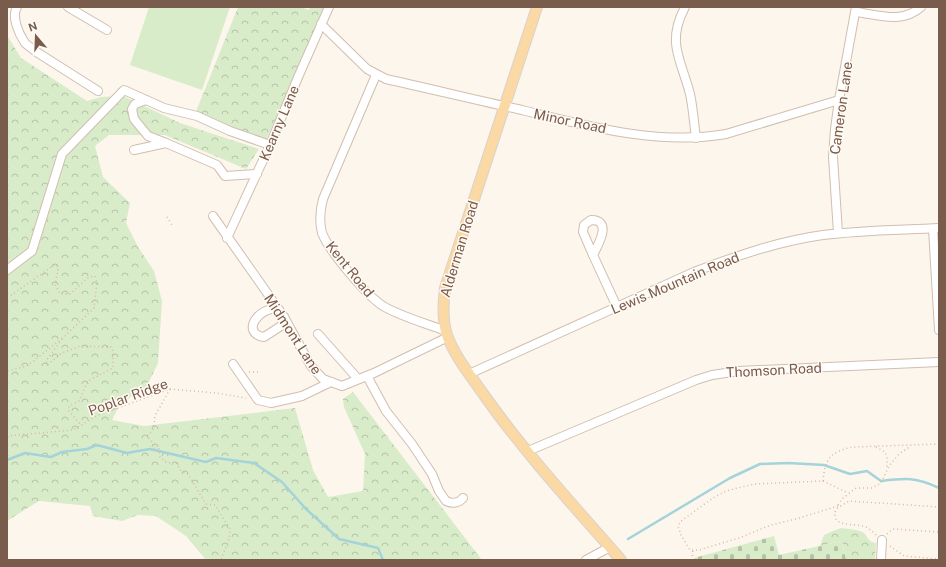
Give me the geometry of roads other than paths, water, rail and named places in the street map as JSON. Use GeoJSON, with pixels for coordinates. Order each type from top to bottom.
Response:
{"type":"FeatureCollection","features":[{"type":"Feature","properties":{"kind":"main road","name":"Alderman Road"},"geometry":{"type":"LineString","coordinates":[[537,7],[445,288],[443,313],[447,334],[452,348],[500,418],[621,560]]}},
{"type":"Feature","properties":{"kind":"street"},"geometry":{"type":"LineString","coordinates":[[17,7],[14,15],[26,44],[98,91]]}},
{"type":"Feature","properties":{"kind":"street"},"geometry":{"type":"LineString","coordinates":[[68,7],[107,30]]}},
{"type":"Feature","properties":{"kind":"street","name":"Kearny Lane"},"geometry":{"type":"LineString","coordinates":[[227,238],[270,145],[329,7]]}},
{"type":"Feature","properties":{"kind":"street"},"geometry":{"type":"LineString","coordinates":[[685,7],[677,24],[676,46],[677,57],[690,94],[696,138]]}},
{"type":"Feature","properties":{"kind":"street"},"geometry":{"type":"LineString","coordinates":[[856,9],[898,18],[910,15],[921,7]]}},
{"type":"Feature","properties":{"kind":"street","name":"Cameron Lane"},"geometry":{"type":"LineString","coordinates":[[838,233],[834,157],[835,128],[856,9]]}},
{"type":"Feature","properties":{"kind":"street","name":"Minor Road"},"geometry":{"type":"LineString","coordinates":[[321,24],[367,69],[386,79],[615,131],[696,138],[726,134],[839,100]]}},
{"type":"Feature","properties":{"kind":"street","name":"Kent Road"},"geometry":{"type":"LineString","coordinates":[[376,75],[323,199],[320,219],[322,231],[331,249],[374,300],[395,312],[447,334]]}},
{"type":"Feature","properties":{"kind":"street"},"geometry":{"type":"LineString","coordinates":[[7,270],[32,251],[62,154],[124,90],[164,108],[197,116],[230,131],[270,145]]}},
{"type":"Feature","properties":{"kind":"street"},"geometry":{"type":"LineString","coordinates":[[146,100],[135,104],[132,109],[134,119],[148,136],[217,165],[226,176],[257,174]]}},
{"type":"Feature","properties":{"kind":"street"},"geometry":{"type":"LineString","coordinates":[[134,150],[166,143]]}},
{"type":"Feature","properties":{"kind":"street","name":"Midmont Lane"},"geometry":{"type":"LineString","coordinates":[[213,216],[278,309],[282,324],[311,366],[323,379],[342,386],[367,376],[447,334]]}},
{"type":"Feature","properties":{"kind":"street"},"geometry":{"type":"LineString","coordinates":[[936,228],[939,330]]}},
{"type":"Feature","properties":{"kind":"street","name":"Lewis Mountain Road"},"geometry":{"type":"LineString","coordinates":[[469,374],[694,272],[728,259],[795,240],[838,233],[936,228]]}},
{"type":"Feature","properties":{"kind":"street"},"geometry":{"type":"LineString","coordinates":[[593,255],[617,307]]}},
{"type":"Feature","properties":{"kind":"street"},"geometry":{"type":"LineString","coordinates":[[272,300],[253,323],[253,328],[260,336],[264,337],[282,324]]}},
{"type":"Feature","properties":{"kind":"street"},"geometry":{"type":"LineString","coordinates":[[261,313],[278,309]]}},
{"type":"Feature","properties":{"kind":"street"},"geometry":{"type":"LineString","coordinates":[[318,334],[358,379]]}},
{"type":"Feature","properties":{"kind":"street","name":"Thomson Road"},"geometry":{"type":"LineString","coordinates":[[528,451],[696,380],[712,375],[739,371],[939,362]]}},
{"type":"Feature","properties":{"kind":"street"},"geometry":{"type":"LineString","coordinates":[[233,364],[258,400],[271,403],[302,396],[331,382]]}},
{"type":"Feature","properties":{"kind":"street"},"geometry":{"type":"LineString","coordinates":[[367,376],[386,411],[416,450],[432,474],[439,491],[446,501],[454,503],[463,498]]}},
{"type":"Feature","properties":{"kind":"street"},"geometry":{"type":"LineString","coordinates":[[881,560],[882,540]]}},
{"type":"Feature","properties":{"kind":"street"},"geometry":{"type":"LineString","coordinates":[[586,560],[610,547]]}},
{"type":"Feature","properties":{"kind":"waterway"},"geometry":{"type":"LineString","coordinates":[[7,460],[25,453],[51,457],[62,452],[87,449],[97,445],[127,453],[150,449],[206,462],[216,458],[254,463],[282,482],[305,508],[339,539],[378,548],[383,560]]}},
{"type":"Feature","properties":{"kind":"waterway"},"geometry":{"type":"LineString","coordinates":[[628,539],[730,478],[760,464],[788,463],[824,465],[850,474],[867,471],[881,481],[911,479],[931,484],[939,488]]}}]}
